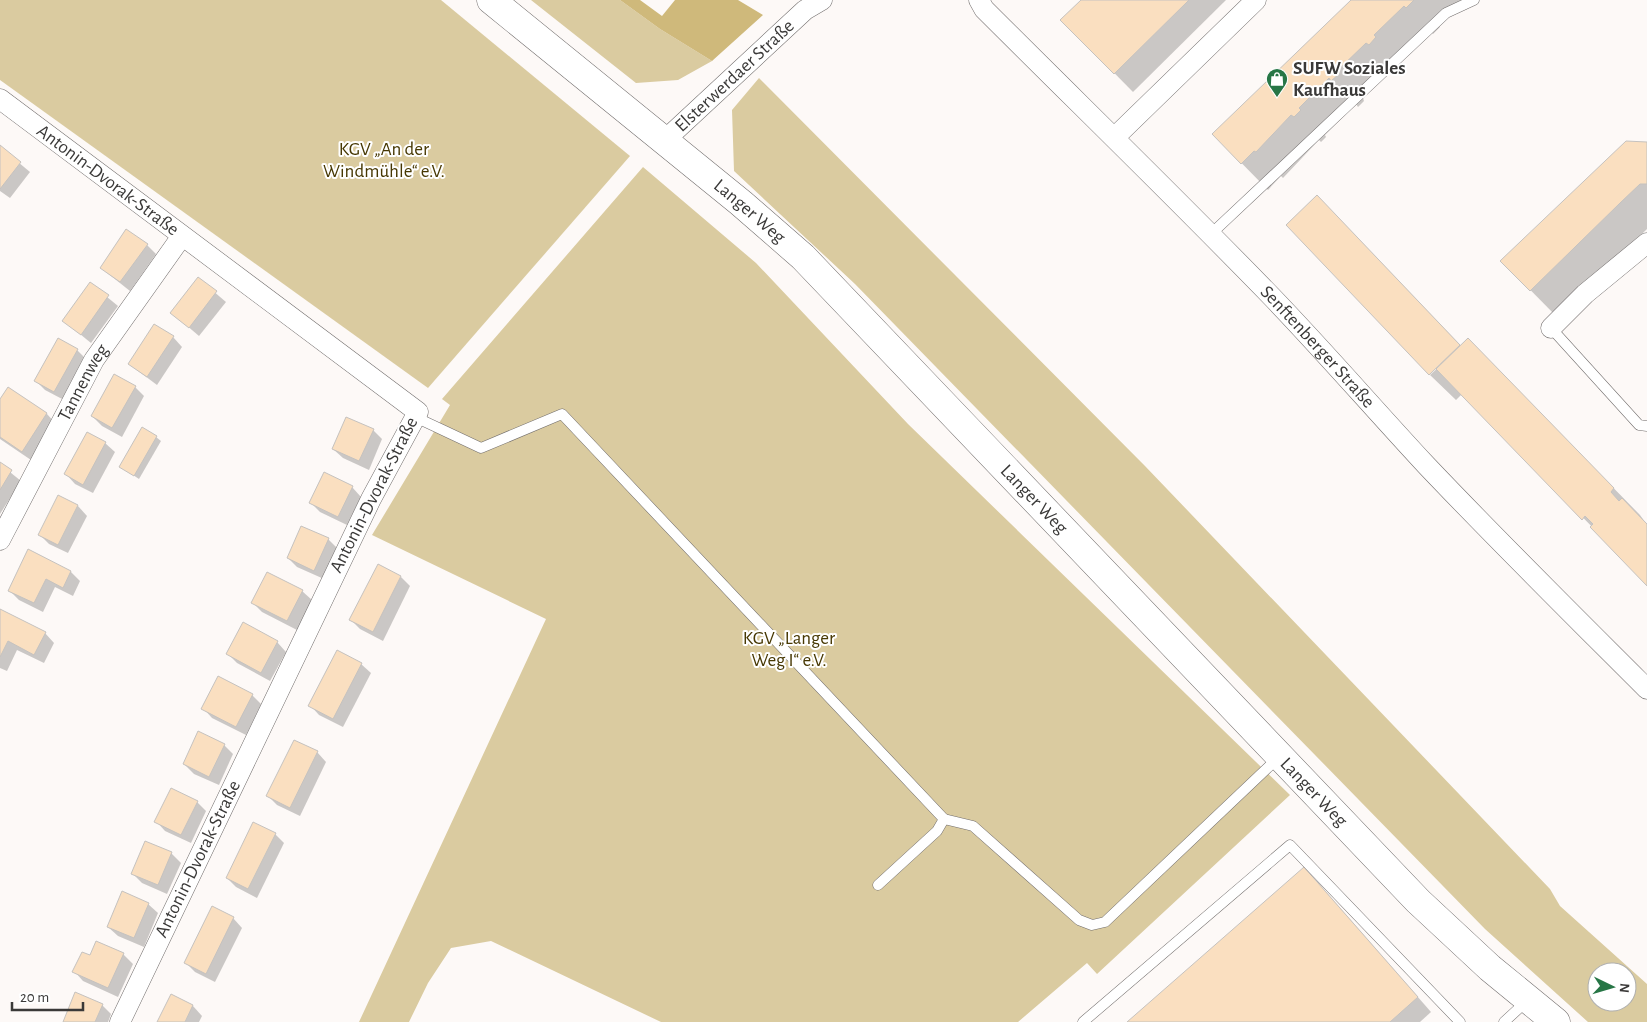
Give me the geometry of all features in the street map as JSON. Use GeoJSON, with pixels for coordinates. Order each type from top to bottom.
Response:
{"type":"FeatureCollection","features":[{"type":"Feature","properties":{"kind":"main road","name":"Langer Weg"},"geometry":{"type":"LineString","coordinates":[[491,0],[664,142],[742,203],[803,257],[1418,901],[1490,968],[1553,1021]]}},
{"type":"Feature","properties":{"kind":"street","name":"Senftenberger Straße"},"geometry":{"type":"LineString","coordinates":[[966,0],[981,5],[1211,234],[1334,363],[1426,464],[1647,689]]}},
{"type":"Feature","properties":{"kind":"street"},"geometry":{"type":"LineString","coordinates":[[1115,137],[1256,0]]}},
{"type":"Feature","properties":{"kind":"street","name":"Elsterwerdaer Straße"},"geometry":{"type":"LineString","coordinates":[[664,142],[811,3]]}},
{"type":"Feature","properties":{"kind":"street","name":"Antonin-Dvorak-Straße"},"geometry":{"type":"LineString","coordinates":[[0,99],[418,412],[371,499],[120,1022]]}},
{"type":"Feature","properties":{"kind":"street","name":"Tannenweg"},"geometry":{"type":"LineString","coordinates":[[0,540],[94,360],[182,236]]}},
{"type":"Feature","properties":{"kind":"street"},"geometry":{"type":"LineString","coordinates":[[1551,328],[1585,294],[1647,243]]}},
{"type":"Feature","properties":{"kind":"lane"},"geometry":{"type":"LineString","coordinates":[[1211,234],[1446,13],[1474,0]]}},
{"type":"Feature","properties":{"kind":"lane"},"geometry":{"type":"LineString","coordinates":[[1551,328],[1639,425],[1647,426]]}},
{"type":"Feature","properties":{"kind":"lane"},"geometry":{"type":"LineString","coordinates":[[415,417],[481,448],[562,414],[944,819],[973,826],[1079,920],[1092,925],[1105,922],[1280,756]]}},
{"type":"Feature","properties":{"kind":"lane"},"geometry":{"type":"LineString","coordinates":[[878,885],[937,831],[944,819]]}},
{"type":"Feature","properties":{"kind":"lane"},"geometry":{"type":"LineString","coordinates":[[1083,1022],[1290,846],[1460,1022]]}},
{"type":"Feature","properties":{"kind":"lane"},"geometry":{"type":"LineString","coordinates":[[1504,1022],[1528,1000]]}},
{"type":"Feature","properties":{"kind":"green space","name":"KGV „An der Windmühle“ e.V."},"geometry":{"type":"Polygon","coordinates":[[[0,0],[441,0],[630,156],[428,388],[0,80],[0,0]]]}},
{"type":"Feature","properties":{"kind":"green space"},"geometry":{"type":"Polygon","coordinates":[[[531,0],[620,0],[660,29],[712,61],[678,80],[636,83],[531,0]]]}},
{"type":"Feature","properties":{"kind":"green space"},"geometry":{"type":"Polygon","coordinates":[[[759,78],[1145,466],[1550,889],[1560,906],[1622,962],[1587,962],[1587,1012],[1637,1012],[1637,975],[1647,984],[1647,1022],[1588,1022],[1485,929],[855,284],[734,171],[732,110],[759,78]]]}},
{"type":"Feature","properties":{"kind":"green space","name":"KGV „Langer Weg I“ e.V."},"geometry":{"type":"Polygon","coordinates":[[[643,167],[756,263],[908,424],[1290,795],[1097,974],[1087,963],[1018,1022],[661,1022],[491,941],[451,948],[428,983],[409,1022],[359,1022],[546,619],[372,535],[450,405],[442,399],[643,167]]]}},
{"type":"Feature","properties":{"kind":"shaded area"},"geometry":{"type":"Polygon","coordinates":[[[620,0],[640,0],[662,16],[675,0],[738,0],[763,15],[712,61],[660,29],[620,0]]]}},
{"type":"Feature","properties":{"kind":"building"},"geometry":{"type":"Polygon","coordinates":[[[1081,0],[1189,0],[1114,74],[1060,20],[1081,0]]]}},
{"type":"Feature","properties":{"kind":"building"},"geometry":{"type":"Polygon","coordinates":[[[1351,0],[1414,0],[1406,8],[1404,6],[1374,35],[1376,37],[1369,45],[1366,43],[1337,71],[1339,74],[1331,81],[1329,78],[1299,108],[1301,110],[1294,117],[1291,115],[1256,152],[1254,151],[1241,164],[1212,134],[1351,0]]]}},
{"type":"Feature","properties":{"kind":"building"},"geometry":{"type":"Polygon","coordinates":[[[1626,141],[1647,142],[1647,184],[1640,184],[1530,291],[1500,261],[1626,141]]]}},
{"type":"Feature","properties":{"kind":"building"},"geometry":{"type":"Polygon","coordinates":[[[0,145],[21,162],[0,189],[0,145]]]}},
{"type":"Feature","properties":{"kind":"building"},"geometry":{"type":"Polygon","coordinates":[[[1317,195],[1460,345],[1429,375],[1286,225],[1317,195]]]}},
{"type":"Feature","properties":{"kind":"building"},"geometry":{"type":"Polygon","coordinates":[[[126,229],[148,244],[120,282],[100,268],[126,229]]]}},
{"type":"Feature","properties":{"kind":"building"},"geometry":{"type":"Polygon","coordinates":[[[198,277],[217,291],[189,328],[170,313],[198,277]]]}},
{"type":"Feature","properties":{"kind":"building"},"geometry":{"type":"Polygon","coordinates":[[[90,282],[109,295],[81,335],[62,321],[90,282]]]}},
{"type":"Feature","properties":{"kind":"building"},"geometry":{"type":"Polygon","coordinates":[[[154,324],[174,336],[147,377],[128,364],[154,324]]]}},
{"type":"Feature","properties":{"kind":"building"},"geometry":{"type":"Polygon","coordinates":[[[58,338],[78,349],[54,392],[34,381],[58,338]]]}},
{"type":"Feature","properties":{"kind":"building"},"geometry":{"type":"Polygon","coordinates":[[[1468,338],[1614,488],[1611,492],[1619,501],[1622,498],[1647,524],[1647,586],[1590,527],[1593,524],[1585,516],[1582,520],[1436,369],[1468,338]]]}},
{"type":"Feature","properties":{"kind":"building"},"geometry":{"type":"Polygon","coordinates":[[[114,374],[136,386],[112,428],[91,416],[114,374]]]}},
{"type":"Feature","properties":{"kind":"building"},"geometry":{"type":"Polygon","coordinates":[[[8,387],[47,413],[22,452],[0,437],[0,399],[8,387]]]}},
{"type":"Feature","properties":{"kind":"building"},"geometry":{"type":"Polygon","coordinates":[[[346,417],[374,429],[359,461],[332,449],[346,417]]]}},
{"type":"Feature","properties":{"kind":"building"},"geometry":{"type":"Polygon","coordinates":[[[142,427],[157,436],[134,476],[119,467],[142,427]]]}},
{"type":"Feature","properties":{"kind":"building"},"geometry":{"type":"Polygon","coordinates":[[[87,432],[106,442],[83,485],[64,474],[87,432]]]}},
{"type":"Feature","properties":{"kind":"building"},"geometry":{"type":"Polygon","coordinates":[[[0,462],[12,470],[0,490],[0,462]]]}},
{"type":"Feature","properties":{"kind":"building"},"geometry":{"type":"Polygon","coordinates":[[[324,472],[353,486],[338,517],[309,503],[324,472]]]}},
{"type":"Feature","properties":{"kind":"building"},"geometry":{"type":"Polygon","coordinates":[[[58,495],[78,505],[58,545],[38,535],[58,495]]]}},
{"type":"Feature","properties":{"kind":"building"},"geometry":{"type":"Polygon","coordinates":[[[301,526],[329,538],[314,571],[287,558],[301,526]]]}},
{"type":"Feature","properties":{"kind":"building"},"geometry":{"type":"Polygon","coordinates":[[[28,549],[71,571],[63,588],[46,579],[34,603],[8,591],[28,549]]]}},
{"type":"Feature","properties":{"kind":"building"},"geometry":{"type":"Polygon","coordinates":[[[378,564],[401,576],[373,632],[349,620],[378,564]]]}},
{"type":"Feature","properties":{"kind":"building"},"geometry":{"type":"Polygon","coordinates":[[[267,572],[303,590],[287,621],[251,603],[267,572]]]}},
{"type":"Feature","properties":{"kind":"building"},"geometry":{"type":"Polygon","coordinates":[[[0,609],[46,632],[34,655],[8,641],[0,657],[0,609]]]}},
{"type":"Feature","properties":{"kind":"building"},"geometry":{"type":"Polygon","coordinates":[[[243,622],[278,641],[261,673],[226,654],[243,622]]]}},
{"type":"Feature","properties":{"kind":"building"},"geometry":{"type":"Polygon","coordinates":[[[337,650],[362,663],[333,719],[308,706],[337,650]]]}},
{"type":"Feature","properties":{"kind":"building"},"geometry":{"type":"Polygon","coordinates":[[[218,676],[253,694],[236,727],[201,709],[218,676]]]}},
{"type":"Feature","properties":{"kind":"building"},"geometry":{"type":"Polygon","coordinates":[[[198,731],[225,744],[209,777],[183,764],[198,731]]]}},
{"type":"Feature","properties":{"kind":"building"},"geometry":{"type":"Polygon","coordinates":[[[294,740],[318,751],[290,808],[266,796],[294,740]]]}},
{"type":"Feature","properties":{"kind":"building"},"geometry":{"type":"Polygon","coordinates":[[[171,788],[198,801],[181,835],[154,822],[171,788]]]}},
{"type":"Feature","properties":{"kind":"building"},"geometry":{"type":"Polygon","coordinates":[[[253,822],[276,833],[248,889],[226,878],[253,822]]]}},
{"type":"Feature","properties":{"kind":"building"},"geometry":{"type":"Polygon","coordinates":[[[145,841],[172,852],[158,885],[131,874],[145,841]]]}},
{"type":"Feature","properties":{"kind":"building"},"geometry":{"type":"Polygon","coordinates":[[[1304,867],[1418,997],[1390,1022],[1127,1022],[1304,867]]]}},
{"type":"Feature","properties":{"kind":"building"},"geometry":{"type":"Polygon","coordinates":[[[122,891],[149,903],[134,938],[107,927],[122,891]]]}},
{"type":"Feature","properties":{"kind":"building"},"geometry":{"type":"Polygon","coordinates":[[[212,906],[234,917],[206,974],[184,963],[212,906]]]}},
{"type":"Feature","properties":{"kind":"building"},"geometry":{"type":"Polygon","coordinates":[[[96,941],[124,953],[108,988],[72,972],[82,952],[90,955],[96,941]]]}},
{"type":"Feature","properties":{"kind":"building"},"geometry":{"type":"Polygon","coordinates":[[[75,992],[103,1004],[95,1022],[63,1022],[75,992]]]}},
{"type":"Feature","properties":{"kind":"building"},"geometry":{"type":"Polygon","coordinates":[[[171,994],[193,1005],[185,1022],[157,1022],[171,994]]]}},
{"type":"Feature","properties":{"kind":"place","name":"SUFW Soziales Kaufhaus"},"geometry":{"type":"Point","coordinates":[1277,98]}}]}
